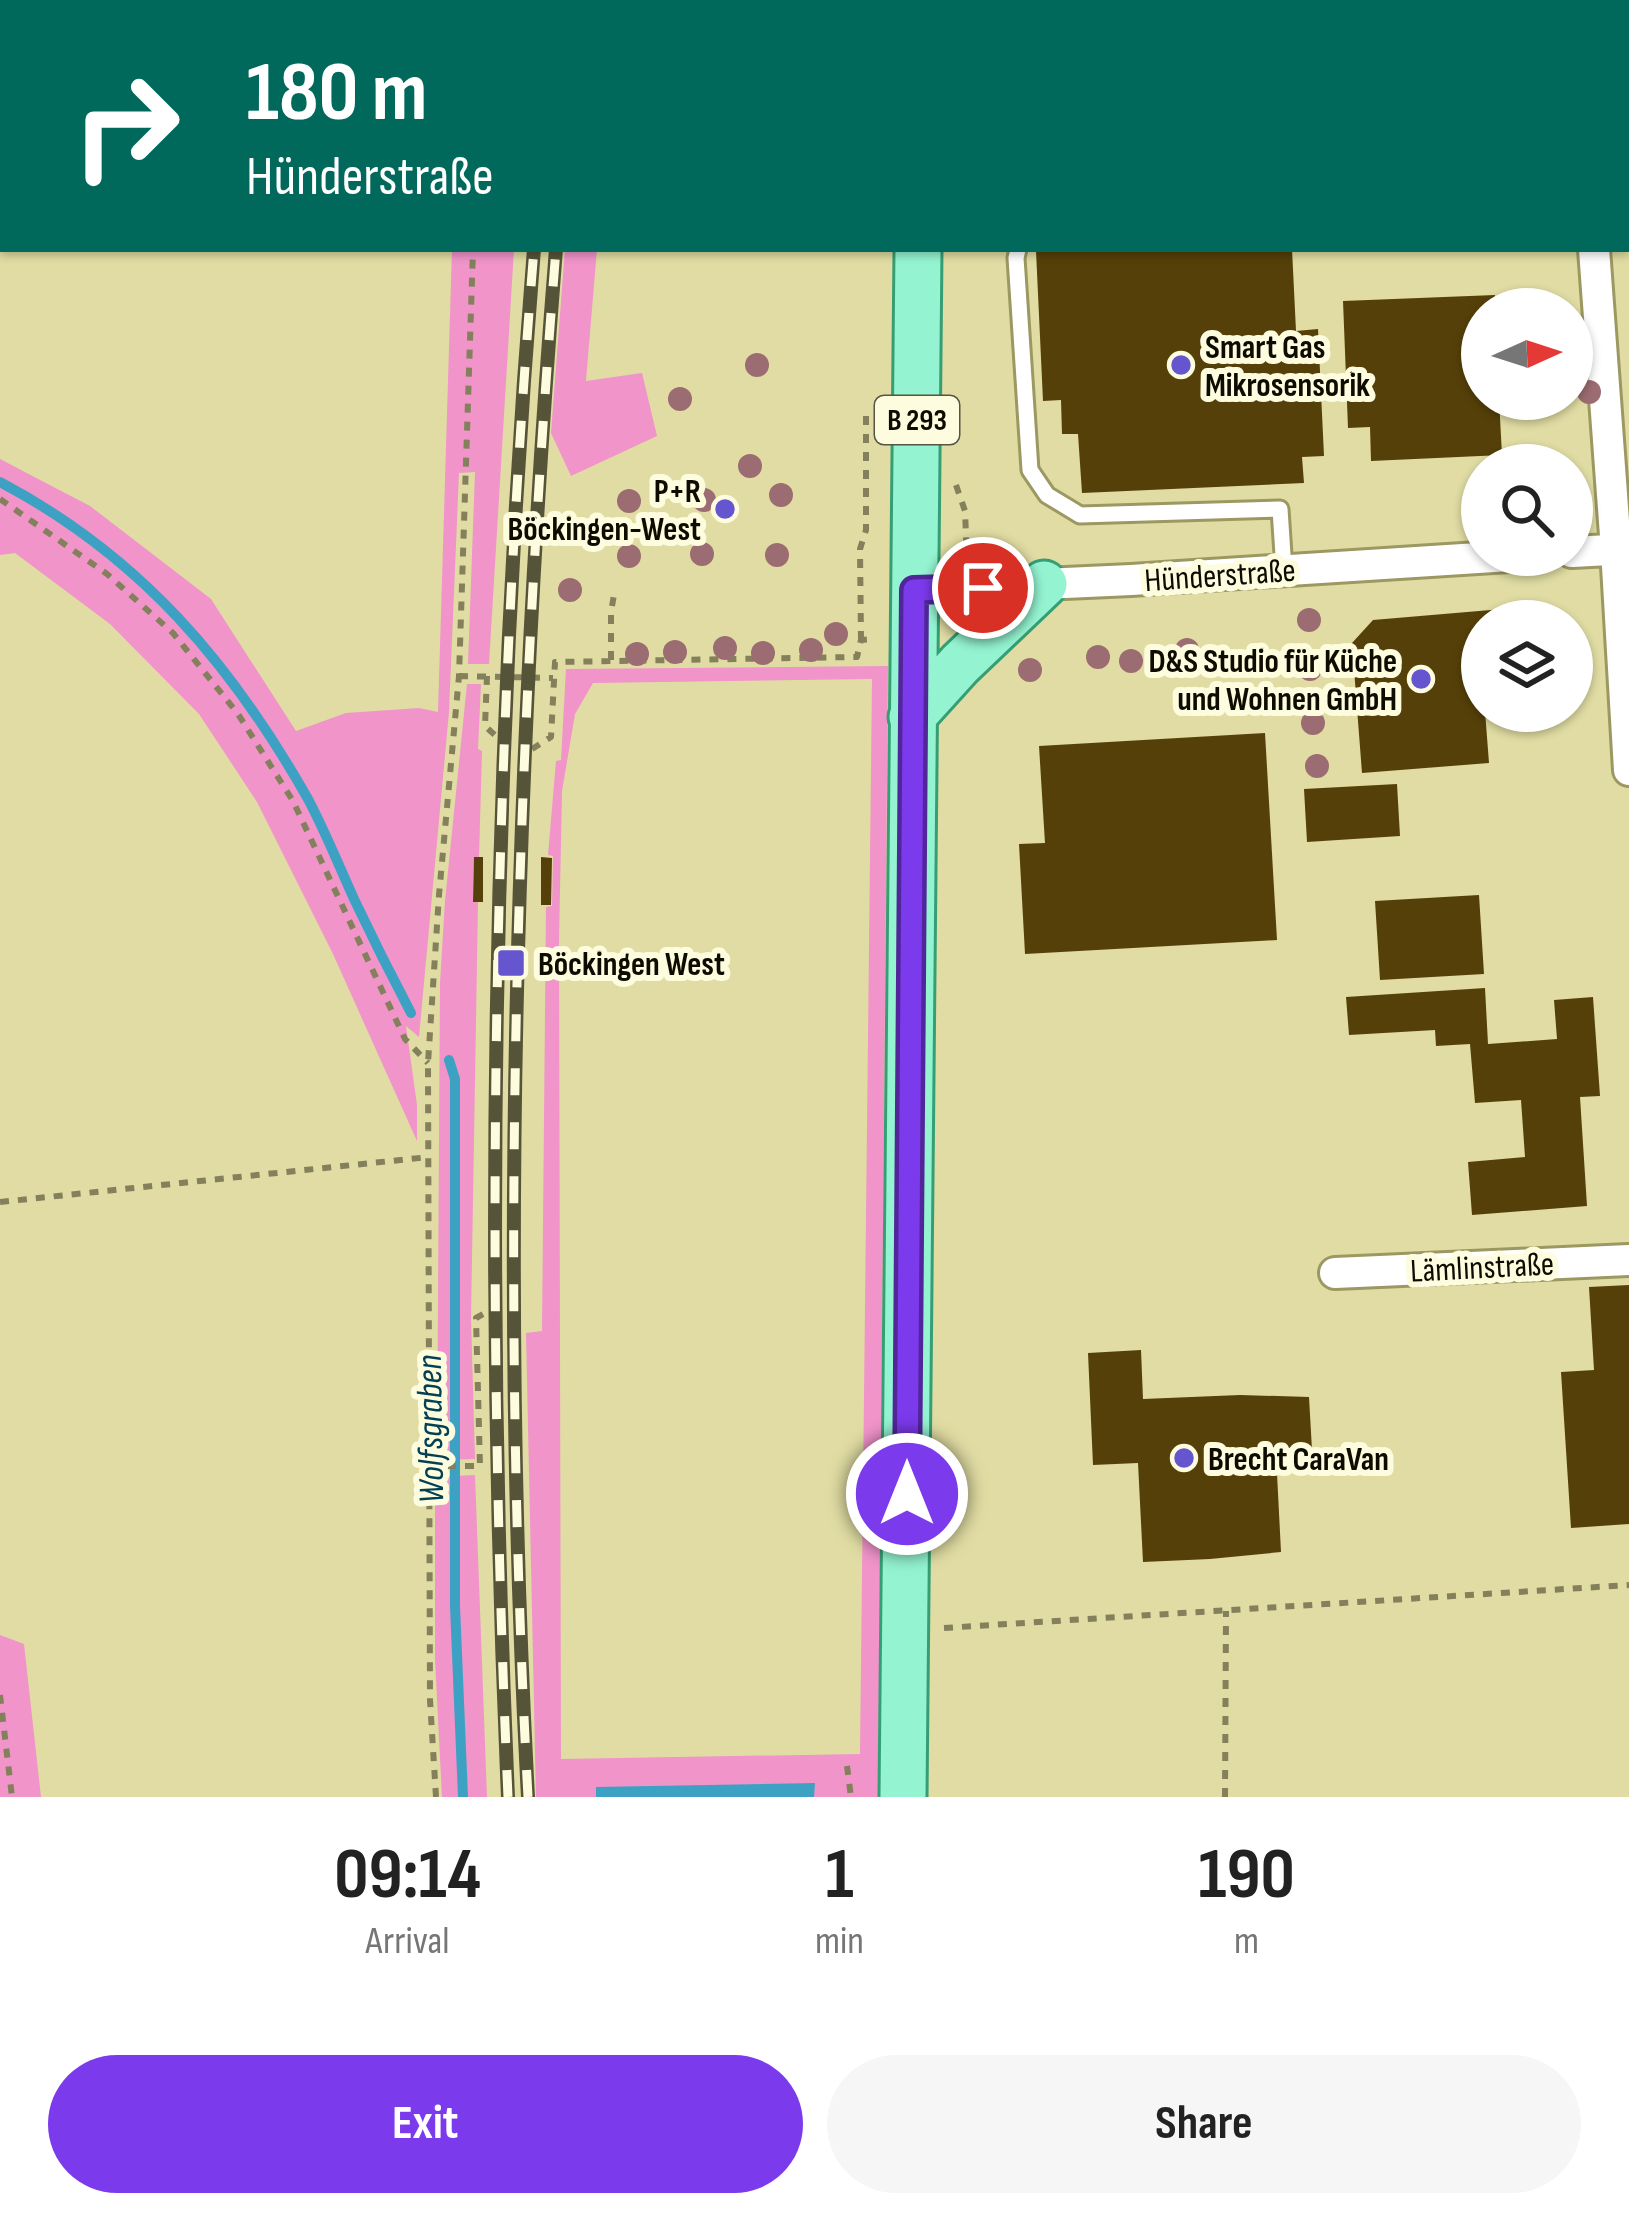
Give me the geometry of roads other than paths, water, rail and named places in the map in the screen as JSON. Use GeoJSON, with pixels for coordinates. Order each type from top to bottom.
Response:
{"type":"FeatureCollection","features":[{"type":"Feature","properties":{"kind":"main road","name":"B 293"},"geometry":{"type":"LineString","coordinates":[[903,1797],[918,252]]}},
{"type":"Feature","properties":{"kind":"main road"},"geometry":{"type":"LineString","coordinates":[[913,718],[960,664],[1044,584]]}},
{"type":"Feature","properties":{"kind":"street"},"geometry":{"type":"LineString","coordinates":[[1594,252],[1623,549],[1629,770]]}},
{"type":"Feature","properties":{"kind":"street"},"geometry":{"type":"LineString","coordinates":[[1593,551],[1623,549]]}},
{"type":"Feature","properties":{"kind":"street","name":"Hünderstraße"},"geometry":{"type":"LineString","coordinates":[[914,590],[1461,559]]}},
{"type":"Feature","properties":{"kind":"street","name":"Lämlinstraße"},"geometry":{"type":"LineString","coordinates":[[1335,1273],[1629,1259]]}},
{"type":"Feature","properties":{"kind":"lane"},"geometry":{"type":"LineString","coordinates":[[1017,252],[1030,470],[1047,495],[1080,515],[1280,509],[1284,570]]}},
{"type":"Feature","properties":{"kind":"water"},"geometry":{"type":"Polygon","coordinates":[[[815,1783],[814,1797],[596,1797],[596,1787],[815,1783]]]}},
{"type":"Feature","properties":{"kind":"waterway","name":"Wolfsgraben"},"geometry":{"type":"LineString","coordinates":[[0,482],[50,511],[139,579],[214,658],[308,799],[411,1013]]}},
{"type":"Feature","properties":{"kind":"waterway","name":"Wolfsgraben"},"geometry":{"type":"LineString","coordinates":[[449,1060],[455,1079],[455,1606],[463,1797]]}},
{"type":"Feature","properties":{"kind":"railway"},"geometry":{"type":"LineString","coordinates":[[508,1797],[496,1410],[497,1023],[509,636],[534,252]]}},
{"type":"Feature","properties":{"kind":"railway"},"geometry":{"type":"LineString","coordinates":[[528,1797],[515,1410],[516,1022],[530,635],[556,252]]}},
{"type":"Feature","properties":{"kind":"place","name":"Smart Gas Mikrosensorik"},"geometry":{"type":"Point","coordinates":[1181,365]}},
{"type":"Feature","properties":{"kind":"place","name":"P+R Böckingen-West"},"geometry":{"type":"Point","coordinates":[725,509]}},
{"type":"Feature","properties":{"kind":"place","name":"D&S Studio für Küche und Wohnen GmbH"},"geometry":{"type":"Point","coordinates":[1421,679]}},
{"type":"Feature","properties":{"kind":"place","name":"Böckingen West"},"geometry":{"type":"Point","coordinates":[511,963]}},
{"type":"Feature","properties":{"kind":"place","name":"Brecht CaraVan"},"geometry":{"type":"Point","coordinates":[1184,1458]}}]}
